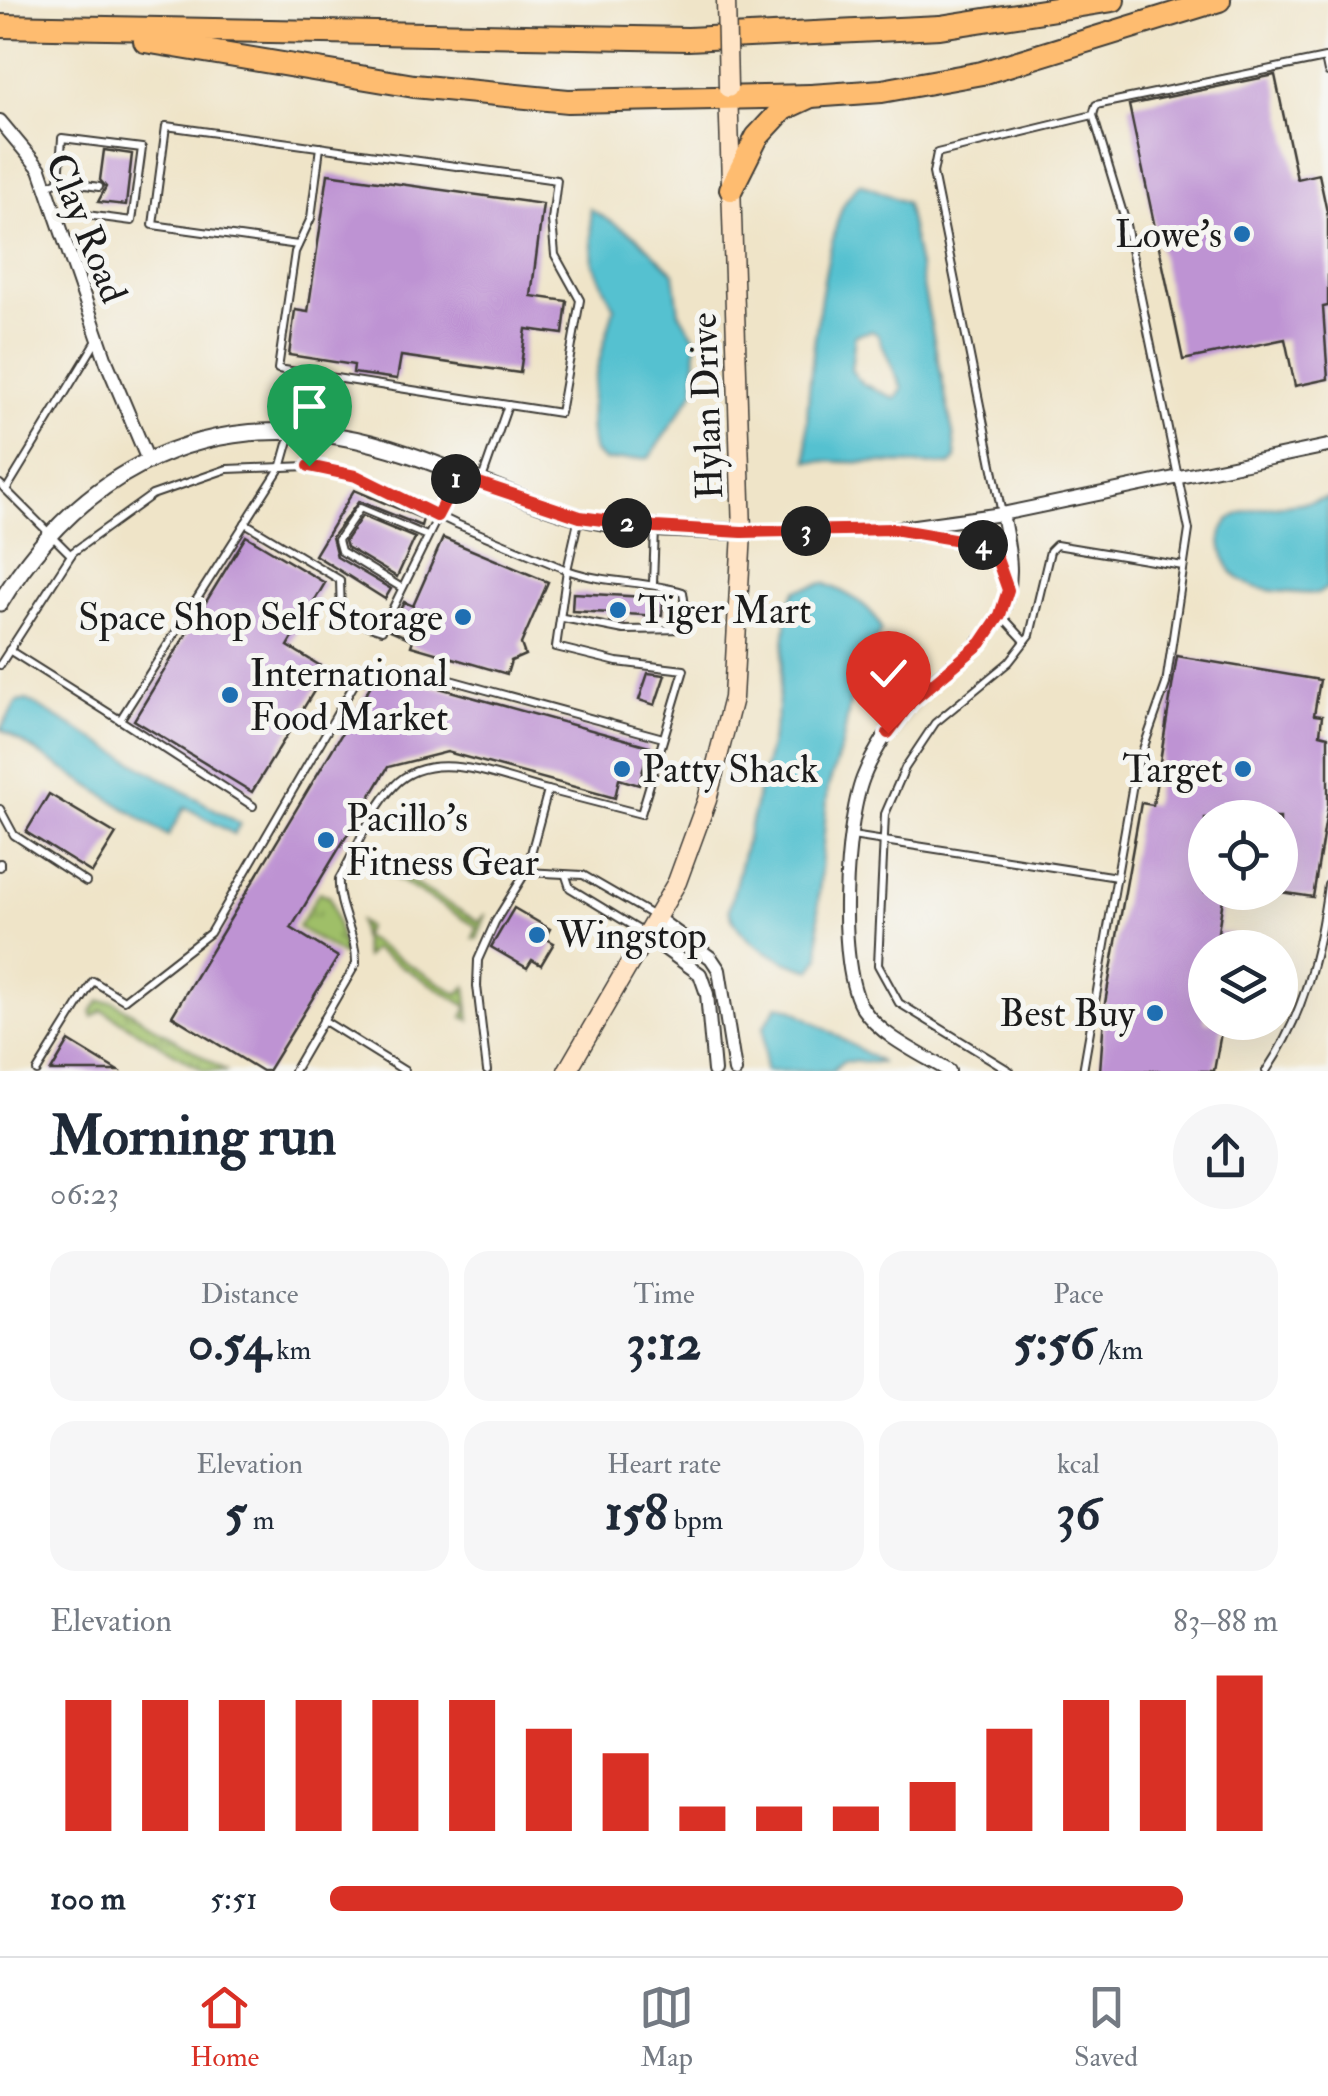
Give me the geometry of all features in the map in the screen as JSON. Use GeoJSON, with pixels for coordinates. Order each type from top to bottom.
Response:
{"type":"FeatureCollection","features":[{"type":"Feature","properties":{"kind":"highway"},"geometry":{"type":"LineString","coordinates":[[0,26],[688,39],[940,27],[1113,0]]}},
{"type":"Feature","properties":{"kind":"highway"},"geometry":{"type":"LineString","coordinates":[[68,28],[414,86],[568,101],[728,93],[812,96],[882,91],[982,73],[1219,0]]}},
{"type":"Feature","properties":{"kind":"highway"},"geometry":{"type":"LineString","coordinates":[[732,188],[756,138],[783,109],[812,96]]}},
{"type":"Feature","properties":{"kind":"main road","name":"Hylan Drive"},"geometry":{"type":"LineString","coordinates":[[567,1071],[658,919],[707,800],[733,698],[742,532],[726,0]]}},
{"type":"Feature","properties":{"kind":"street","name":"Clay Road"},"geometry":{"type":"LineString","coordinates":[[0,121],[52,183],[55,210],[98,338],[147,458]]}},
{"type":"Feature","properties":{"kind":"street"},"geometry":{"type":"LineString","coordinates":[[0,603],[49,532],[95,492],[147,458],[232,434],[291,432],[339,436],[580,517],[655,527],[742,532],[894,529],[1002,514],[1328,446]]}},
{"type":"Feature","properties":{"kind":"street"},"geometry":{"type":"LineString","coordinates":[[949,1071],[887,1033],[865,1012],[852,988],[846,963],[852,836],[862,779],[888,733],[911,702],[981,643],[1000,615],[1010,569],[1002,514]]}},
{"type":"Feature","properties":{"kind":"street"},"geometry":{"type":"LineString","coordinates":[[894,529],[983,544],[996,556],[1008,590]]}},
{"type":"Feature","properties":{"kind":"street"},"geometry":{"type":"LineString","coordinates":[[658,919],[711,958],[719,970],[735,1071]]}},
{"type":"Feature","properties":{"kind":"street"},"geometry":{"type":"LineString","coordinates":[[649,937],[700,974],[706,994],[714,1071]]}},
{"type":"Feature","properties":{"kind":"lane"},"geometry":{"type":"LineString","coordinates":[[1083,1071],[1134,772],[1166,684],[1188,530],[1124,220],[1093,114],[1096,105],[1325,58],[1328,72]]}},
{"type":"Feature","properties":{"kind":"lane"},"geometry":{"type":"LineString","coordinates":[[1002,514],[933,163],[944,149],[1093,114]]}},
{"type":"Feature","properties":{"kind":"lane"},"geometry":{"type":"LineString","coordinates":[[298,245],[153,224],[166,126],[320,147],[557,180],[552,220],[555,255],[580,300],[560,413],[278,368],[298,245],[311,218],[320,147]]}},
{"type":"Feature","properties":{"kind":"lane"},"geometry":{"type":"LineString","coordinates":[[55,210],[132,222],[132,192],[142,148],[62,138],[52,183],[100,187]]}},
{"type":"Feature","properties":{"kind":"lane"},"geometry":{"type":"LineString","coordinates":[[72,555],[3,487],[98,338]]}},
{"type":"Feature","properties":{"kind":"lane"},"geometry":{"type":"LineString","coordinates":[[480,484],[508,405]]}},
{"type":"Feature","properties":{"kind":"lane"},"geometry":{"type":"LineString","coordinates":[[120,720],[282,465],[291,432]]}},
{"type":"Feature","properties":{"kind":"lane"},"geometry":{"type":"LineString","coordinates":[[0,665],[72,555],[128,510],[189,479],[227,469],[282,465],[356,476],[437,516],[567,570],[602,582],[652,583],[683,592],[688,629],[624,630],[562,618]]}},
{"type":"Feature","properties":{"kind":"lane"},"geometry":{"type":"LineString","coordinates":[[245,523],[340,580],[342,616],[382,630],[458,476]]}},
{"type":"Feature","properties":{"kind":"lane"},"geometry":{"type":"LineString","coordinates":[[402,588],[341,551],[338,540],[360,508],[428,536]]}},
{"type":"Feature","properties":{"kind":"lane"},"geometry":{"type":"LineString","coordinates":[[294,1071],[356,964],[356,949],[338,896],[339,879],[392,787],[412,774],[446,765],[641,814],[684,670],[616,662],[556,647],[567,570],[580,517]]}},
{"type":"Feature","properties":{"kind":"lane"},"geometry":{"type":"LineString","coordinates":[[652,583],[655,527]]}},
{"type":"Feature","properties":{"kind":"lane"},"geometry":{"type":"LineString","coordinates":[[1010,1071],[900,1003],[878,965],[889,804],[905,768],[934,723],[1009,662],[1026,641],[1039,608],[1050,552],[1056,545],[1184,566]]}},
{"type":"Feature","properties":{"kind":"lane"},"geometry":{"type":"LineString","coordinates":[[1000,615],[1026,641]]}},
{"type":"Feature","properties":{"kind":"lane"},"geometry":{"type":"LineString","coordinates":[[8,650],[254,806]]}},
{"type":"Feature","properties":{"kind":"lane"},"geometry":{"type":"LineString","coordinates":[[37,1071],[93,981],[124,1000],[210,932],[360,676],[395,665],[664,738]]}},
{"type":"Feature","properties":{"kind":"lane"},"geometry":{"type":"LineString","coordinates":[[488,1071],[476,986],[478,960],[494,922],[526,872],[548,790]]}},
{"type":"Feature","properties":{"kind":"lane"},"geometry":{"type":"LineString","coordinates":[[0,809],[14,835],[86,882]]}},
{"type":"Feature","properties":{"kind":"lane"},"geometry":{"type":"LineString","coordinates":[[852,836],[1117,877]]}},
{"type":"Feature","properties":{"kind":"lane"},"geometry":{"type":"LineString","coordinates":[[526,872],[583,875],[658,919]]}},
{"type":"Feature","properties":{"kind":"lane"},"geometry":{"type":"LineString","coordinates":[[566,876],[570,888],[649,937]]}},
{"type":"Feature","properties":{"kind":"lane"},"geometry":{"type":"LineString","coordinates":[[1266,1071],[1309,988],[1328,886]]}},
{"type":"Feature","properties":{"kind":"lane"},"geometry":{"type":"LineString","coordinates":[[324,1020],[406,1071]]}},
{"type":"Feature","properties":{"kind":"green space"},"geometry":{"type":"Polygon","coordinates":[[[362,852],[479,922],[486,914],[477,939],[473,938],[477,927],[362,858],[362,852]]]}},
{"type":"Feature","properties":{"kind":"green space"},"geometry":{"type":"Polygon","coordinates":[[[319,892],[330,897],[346,957],[298,927],[319,892]]]}},
{"type":"Feature","properties":{"kind":"green space"},"geometry":{"type":"Polygon","coordinates":[[[359,921],[367,927],[362,936],[458,994],[466,986],[470,1020],[463,1017],[468,1007],[373,949],[365,958],[359,921]]]}},
{"type":"Feature","properties":{"kind":"green space"},"geometry":{"type":"Polygon","coordinates":[[[100,1001],[114,1002],[226,1071],[204,1071],[102,1010],[93,1017],[91,1011],[100,1001]]]}},
{"type":"Feature","properties":{"kind":"water"},"geometry":{"type":"Polygon","coordinates":[[[860,183],[906,203],[953,433],[956,459],[950,465],[808,461],[808,406],[821,296],[842,208],[860,183]],[[872,331],[855,335],[851,370],[861,383],[896,399],[902,389],[878,335],[872,331]]]}},
{"type":"Feature","properties":{"kind":"water"},"geometry":{"type":"Polygon","coordinates":[[[590,209],[637,237],[674,273],[679,312],[696,339],[695,390],[649,458],[605,461],[594,452],[592,397],[614,308],[593,263],[590,209]]]}},
{"type":"Feature","properties":{"kind":"water"},"geometry":{"type":"Polygon","coordinates":[[[1328,498],[1328,587],[1318,594],[1270,590],[1255,587],[1232,572],[1221,537],[1232,518],[1257,509],[1328,498]]]}},
{"type":"Feature","properties":{"kind":"water"},"geometry":{"type":"Polygon","coordinates":[[[824,583],[866,607],[881,630],[853,687],[842,746],[828,787],[818,904],[820,957],[811,970],[774,956],[751,941],[729,910],[777,717],[788,604],[796,590],[824,583]]]}},
{"type":"Feature","properties":{"kind":"water"},"geometry":{"type":"Polygon","coordinates":[[[27,700],[240,824],[234,834],[185,807],[168,836],[1,729],[17,702],[27,700]]]}},
{"type":"Feature","properties":{"kind":"water"},"geometry":{"type":"Polygon","coordinates":[[[778,1005],[792,1009],[882,1063],[843,1061],[832,1071],[765,1071],[764,1026],[778,1005]]]}},
{"type":"Feature","properties":{"kind":"building","name":"Lowe's"},"geometry":{"type":"Polygon","coordinates":[[[1275,75],[1297,179],[1319,174],[1328,217],[1328,306],[1323,307],[1328,379],[1295,386],[1285,339],[1183,360],[1129,105],[1275,75]]]}},
{"type":"Feature","properties":{"kind":"building"},"geometry":{"type":"Polygon","coordinates":[[[104,150],[132,154],[126,205],[98,202],[106,187],[100,180],[104,150]]]}},
{"type":"Feature","properties":{"kind":"building"},"geometry":{"type":"Polygon","coordinates":[[[328,174],[543,204],[531,296],[567,301],[563,334],[526,329],[520,373],[401,356],[397,379],[353,373],[354,365],[289,355],[295,310],[308,312],[328,174]]]}},
{"type":"Feature","properties":{"kind":"building"},"geometry":{"type":"Polygon","coordinates":[[[354,490],[423,519],[421,526],[359,501],[332,537],[337,557],[391,589],[385,599],[315,555],[354,490]]]}},
{"type":"Feature","properties":{"kind":"building"},"geometry":{"type":"Polygon","coordinates":[[[362,516],[415,538],[397,577],[347,547],[345,541],[362,516]]]}},
{"type":"Feature","properties":{"kind":"building","name":"International Food Market"},"geometry":{"type":"Polygon","coordinates":[[[246,536],[325,583],[288,646],[327,670],[252,792],[134,720],[246,536]]]}},
{"type":"Feature","properties":{"kind":"building","name":"Space Shop Self Storage"},"geometry":{"type":"Polygon","coordinates":[[[443,538],[548,582],[521,644],[525,655],[511,661],[507,674],[411,646],[413,640],[390,630],[404,602],[413,606],[443,538]]]}},
{"type":"Feature","properties":{"kind":"building"},"geometry":{"type":"Polygon","coordinates":[[[573,593],[663,598],[662,616],[625,614],[624,623],[612,621],[612,613],[572,611],[573,593]]]}},
{"type":"Feature","properties":{"kind":"building","name":"Target"},"geometry":{"type":"Polygon","coordinates":[[[1177,656],[1320,680],[1314,715],[1322,716],[1320,734],[1328,736],[1328,805],[1313,897],[1298,895],[1298,800],[1188,800],[1188,910],[1221,910],[1218,930],[1188,930],[1188,1040],[1220,1040],[1214,1071],[1100,1071],[1105,1003],[1141,803],[1153,805],[1177,656]]]}},
{"type":"Feature","properties":{"kind":"building"},"geometry":{"type":"Polygon","coordinates":[[[648,673],[665,675],[655,705],[639,700],[648,673]]]}},
{"type":"Feature","properties":{"kind":"building"},"geometry":{"type":"Polygon","coordinates":[[[396,676],[649,746],[639,785],[619,779],[615,798],[447,752],[388,767],[291,928],[338,957],[268,1071],[262,1071],[172,1016],[371,685],[396,676]]]}},
{"type":"Feature","properties":{"kind":"building"},"geometry":{"type":"Polygon","coordinates":[[[49,794],[116,834],[92,873],[26,832],[49,794]]]}},
{"type":"Feature","properties":{"kind":"building"},"geometry":{"type":"Polygon","coordinates":[[[514,908],[550,929],[545,938],[554,943],[541,965],[532,960],[527,968],[491,947],[514,908]]]}},
{"type":"Feature","properties":{"kind":"building"},"geometry":{"type":"Polygon","coordinates":[[[69,1041],[118,1071],[51,1071],[69,1041]]]}},
{"type":"Feature","properties":{"kind":"place","name":"Lowe's"},"geometry":{"type":"Point","coordinates":[1242,234]}},
{"type":"Feature","properties":{"kind":"place","name":"Tiger Mart"},"geometry":{"type":"Point","coordinates":[618,610]}},
{"type":"Feature","properties":{"kind":"place","name":"Space Shop Self Storage"},"geometry":{"type":"Point","coordinates":[463,617]}},
{"type":"Feature","properties":{"kind":"place","name":"International Food Market"},"geometry":{"type":"Point","coordinates":[230,695]}},
{"type":"Feature","properties":{"kind":"place","name":"Patty Shack"},"geometry":{"type":"Point","coordinates":[622,769]}},
{"type":"Feature","properties":{"kind":"place","name":"Target"},"geometry":{"type":"Point","coordinates":[1243,769]}},
{"type":"Feature","properties":{"kind":"place","name":"Pacillo's Fitness Gear"},"geometry":{"type":"Point","coordinates":[326,840]}},
{"type":"Feature","properties":{"kind":"place","name":"Wingstop"},"geometry":{"type":"Point","coordinates":[537,935]}},
{"type":"Feature","properties":{"kind":"place","name":"Best Buy"},"geometry":{"type":"Point","coordinates":[1155,1013]}},
{"type":"Feature","properties":{"kind":"route"},"geometry":{"type":"LineString","coordinates":[[309,466],[356,476],[437,516],[458,476],[580,517],[655,527],[742,532],[894,529],[983,544],[1002,567],[1008,590],[1000,615],[981,643],[911,702],[888,733]]}}]}
